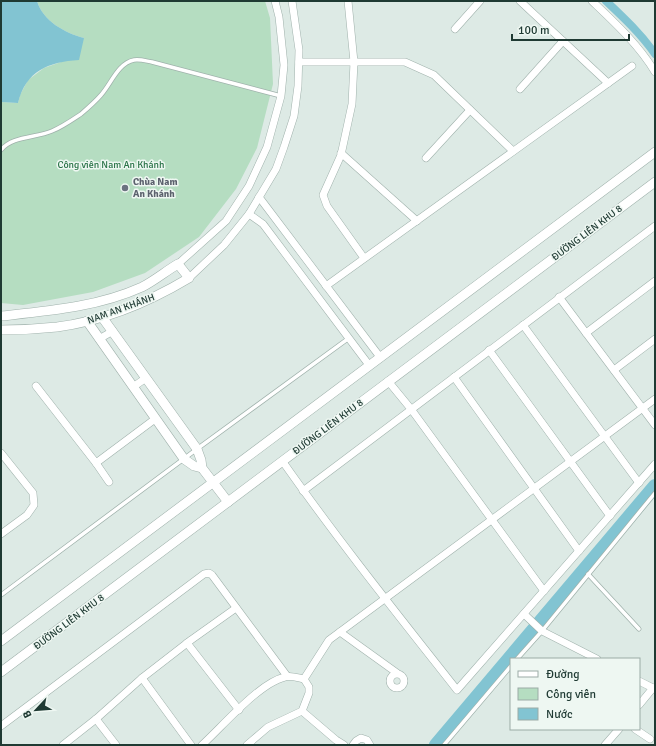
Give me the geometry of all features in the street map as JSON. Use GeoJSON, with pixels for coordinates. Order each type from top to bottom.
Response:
{"type":"FeatureCollection","features":[{"type":"Feature","properties":{"kind":"street"},"geometry":{"type":"LineString","coordinates":[[275,1],[279,17],[284,65],[281,96],[267,147],[249,186],[226,221],[178,264],[189,278],[224,245],[249,214],[276,169],[294,116],[298,86],[299,50],[292,1]]}},
{"type":"Feature","properties":{"kind":"street"},"geometry":{"type":"LineString","coordinates":[[348,1],[354,62],[352,104],[341,153],[323,195],[327,206],[364,258]]}},
{"type":"Feature","properties":{"kind":"street"},"geometry":{"type":"LineString","coordinates":[[455,30],[480,1]]}},
{"type":"Feature","properties":{"kind":"street"},"geometry":{"type":"LineString","coordinates":[[520,1],[608,83]]}},
{"type":"Feature","properties":{"kind":"street"},"geometry":{"type":"LineString","coordinates":[[592,1],[612,19],[645,55],[655,72]]}},
{"type":"Feature","properties":{"kind":"street"},"geometry":{"type":"LineString","coordinates":[[520,88],[562,41]]}},
{"type":"Feature","properties":{"kind":"street"},"geometry":{"type":"LineString","coordinates":[[299,62],[405,62],[434,75],[513,152]]}},
{"type":"Feature","properties":{"kind":"street"},"geometry":{"type":"LineString","coordinates":[[326,286],[632,66]]}},
{"type":"Feature","properties":{"kind":"street"},"geometry":{"type":"LineString","coordinates":[[426,158],[470,110]]}},
{"type":"Feature","properties":{"kind":"street"},"geometry":{"type":"LineString","coordinates":[[1,641],[655,152]]}},
{"type":"Feature","properties":{"kind":"street"},"geometry":{"type":"LineString","coordinates":[[341,153],[417,221]]}},
{"type":"Feature","properties":{"kind":"street","name":"ĐƯỜNG LIÊN KHU 8"},"geometry":{"type":"LineString","coordinates":[[1,677],[4,670],[655,182]]}},
{"type":"Feature","properties":{"kind":"street"},"geometry":{"type":"LineString","coordinates":[[259,197],[380,357]]}},
{"type":"Feature","properties":{"kind":"street"},"geometry":{"type":"LineString","coordinates":[[249,214],[263,224],[369,365]]}},
{"type":"Feature","properties":{"kind":"street"},"geometry":{"type":"LineString","coordinates":[[303,491],[655,226]]}},
{"type":"Feature","properties":{"kind":"street"},"geometry":{"type":"LineString","coordinates":[[296,268],[306,260]]}},
{"type":"Feature","properties":{"kind":"street","name":"NAM AN KHÁNH"},"geometry":{"type":"LineString","coordinates":[[1,316],[49,311],[99,302],[142,287],[178,264]]}},
{"type":"Feature","properties":{"kind":"street","name":"NAM AN KHÁNH"},"geometry":{"type":"LineString","coordinates":[[1,330],[57,327],[87,321],[134,306],[165,292],[189,278]]}},
{"type":"Feature","properties":{"kind":"street"},"geometry":{"type":"LineString","coordinates":[[586,333],[655,281]]}},
{"type":"Feature","properties":{"kind":"street"},"geometry":{"type":"LineString","coordinates":[[560,297],[655,425]]}},
{"type":"Feature","properties":{"kind":"street"},"geometry":{"type":"LineString","coordinates":[[102,316],[197,449],[202,468],[228,502]]}},
{"type":"Feature","properties":{"kind":"street"},"geometry":{"type":"LineString","coordinates":[[87,321],[184,459],[194,466],[202,468]]}},
{"type":"Feature","properties":{"kind":"street"},"geometry":{"type":"LineString","coordinates":[[523,324],[639,483]]}},
{"type":"Feature","properties":{"kind":"street"},"geometry":{"type":"LineString","coordinates":[[99,340],[113,331]]}},
{"type":"Feature","properties":{"kind":"street"},"geometry":{"type":"LineString","coordinates":[[614,370],[655,339]]}},
{"type":"Feature","properties":{"kind":"street"},"geometry":{"type":"LineString","coordinates":[[489,350],[610,516]]}},
{"type":"Feature","properties":{"kind":"street"},"geometry":{"type":"LineString","coordinates":[[454,377],[579,551]]}},
{"type":"Feature","properties":{"kind":"street"},"geometry":{"type":"LineString","coordinates":[[132,387],[146,378]]}},
{"type":"Feature","properties":{"kind":"street"},"geometry":{"type":"LineString","coordinates":[[388,381],[411,409],[544,591]]}},
{"type":"Feature","properties":{"kind":"street"},"geometry":{"type":"LineString","coordinates":[[36,386],[109,482]]}},
{"type":"Feature","properties":{"kind":"street"},"geometry":{"type":"LineString","coordinates":[[304,680],[329,640],[655,399]]}},
{"type":"Feature","properties":{"kind":"street"},"geometry":{"type":"LineString","coordinates":[[96,463],[155,419]]}},
{"type":"Feature","properties":{"kind":"street"},"geometry":{"type":"LineString","coordinates":[[1,453],[33,493],[34,505],[27,515],[1,534]]}},
{"type":"Feature","properties":{"kind":"street"},"geometry":{"type":"LineString","coordinates":[[283,462],[303,491],[457,690],[655,464]]}},
{"type":"Feature","properties":{"kind":"street"},"geometry":{"type":"LineString","coordinates":[[1,726],[204,574],[209,573],[287,676]]}},
{"type":"Feature","properties":{"kind":"street"},"geometry":{"type":"LineString","coordinates":[[63,745],[96,719],[142,678],[236,608]]}},
{"type":"Feature","properties":{"kind":"street"},"geometry":{"type":"LineString","coordinates":[[524,615],[542,630],[595,658]]}},
{"type":"Feature","properties":{"kind":"street"},"geometry":{"type":"LineString","coordinates":[[340,632],[397,674]]}},
{"type":"Feature","properties":{"kind":"street"},"geometry":{"type":"LineString","coordinates":[[187,643],[239,710]]}},
{"type":"Feature","properties":{"kind":"street"},"geometry":{"type":"LineString","coordinates":[[202,745],[250,698],[271,682],[287,676],[304,680],[309,687],[309,693],[302,711],[268,727],[246,745]]}},
{"type":"Feature","properties":{"kind":"street"},"geometry":{"type":"LineString","coordinates":[[142,678],[191,745]]}},
{"type":"Feature","properties":{"kind":"street"},"geometry":{"type":"LineString","coordinates":[[640,682],[654,689],[640,704]]}},
{"type":"Feature","properties":{"kind":"street"},"geometry":{"type":"LineString","coordinates":[[302,711],[344,745]]}},
{"type":"Feature","properties":{"kind":"street"},"geometry":{"type":"LineString","coordinates":[[96,719],[116,745]]}},
{"type":"Feature","properties":{"kind":"street"},"geometry":{"type":"LineString","coordinates":[[605,745],[618,730]]}},
{"type":"Feature","properties":{"kind":"street"},"geometry":{"type":"LineString","coordinates":[[636,730],[650,739]]}},
{"type":"Feature","properties":{"kind":"street"},"geometry":{"type":"LineString","coordinates":[[353,745],[361,738],[367,740],[370,745]]}},
{"type":"Feature","properties":{"kind":"lane"},"geometry":{"type":"LineString","coordinates":[[1,150],[10,143],[52,131],[68,123],[102,94],[124,64],[134,60],[140,59],[281,96]]}},
{"type":"Feature","properties":{"kind":"lane"},"geometry":{"type":"LineString","coordinates":[[1,595],[349,338]]}},
{"type":"Feature","properties":{"kind":"lane"},"geometry":{"type":"LineString","coordinates":[[518,658],[655,493]]}},
{"type":"Feature","properties":{"kind":"lane"},"geometry":{"type":"LineString","coordinates":[[588,574],[639,629]]}},
{"type":"Feature","properties":{"kind":"lane"},"geometry":{"type":"LineString","coordinates":[[444,745],[510,667]]}},
{"type":"Feature","properties":{"kind":"green space","name":"Công viên Nam An Khánh"},"geometry":{"type":"Polygon","coordinates":[[[37,1],[265,1],[270,18],[273,84],[257,148],[236,189],[199,237],[145,273],[93,292],[23,305],[1,303],[1,102],[18,103],[20,95],[28,80],[44,68],[61,62],[84,38],[69,33],[49,20],[44,15],[37,1]]]}},
{"type":"Feature","properties":{"kind":"water"},"geometry":{"type":"Polygon","coordinates":[[[1,1],[37,1],[44,15],[49,20],[69,33],[84,38],[79,60],[58,63],[40,70],[27,83],[18,103],[1,102],[1,1]]]}},
{"type":"Feature","properties":{"kind":"waterway"},"geometry":{"type":"LineString","coordinates":[[606,1],[626,20],[655,54]]}},
{"type":"Feature","properties":{"kind":"waterway"},"geometry":{"type":"LineString","coordinates":[[436,745],[655,486]]}},
{"type":"Feature","properties":{"kind":"place","name":"Chùa Nam An Khánh"},"geometry":{"type":"Point","coordinates":[125,188]}}]}
